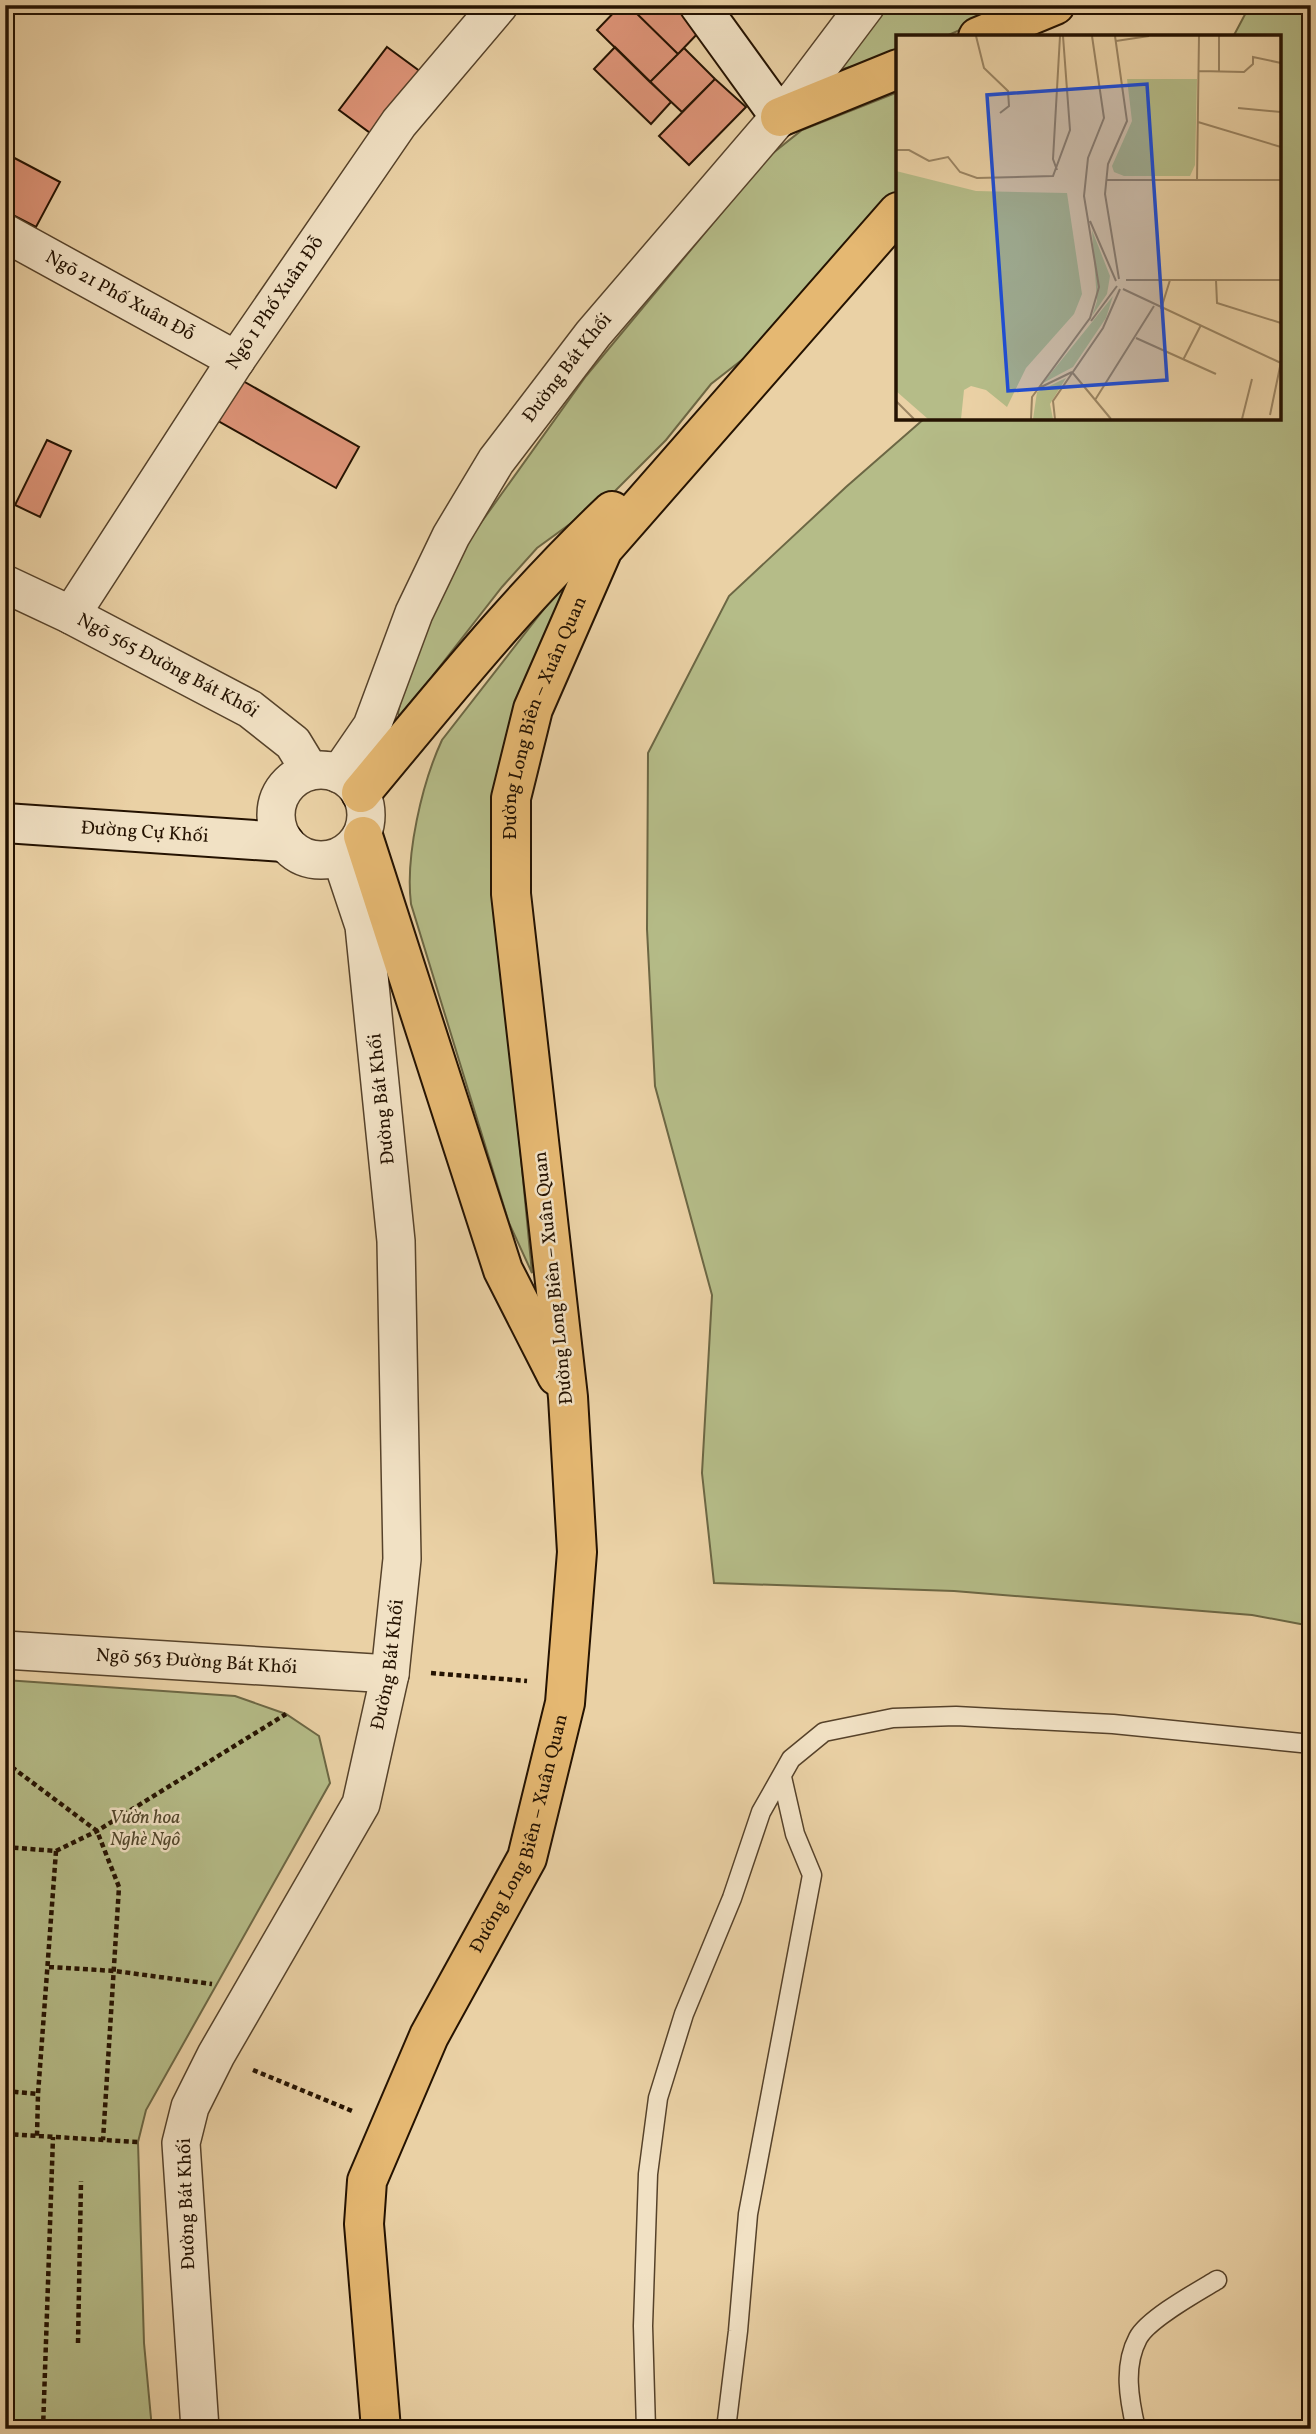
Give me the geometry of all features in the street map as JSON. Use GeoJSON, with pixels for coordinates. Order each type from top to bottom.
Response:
{"type":"FeatureCollection","features":[{"type":"Feature","properties":{"kind":"main road"},"geometry":{"type":"LineString","coordinates":[[983,35],[1055,5]]}},
{"type":"Feature","properties":{"kind":"main road"},"geometry":{"type":"LineString","coordinates":[[1046,35],[1070,5]]}},
{"type":"Feature","properties":{"kind":"main road"},"geometry":{"type":"LineString","coordinates":[[780,117],[896,70]]}},
{"type":"Feature","properties":{"kind":"main road","name":"Đường Long Biên – Xuân Quan"},"geometry":{"type":"LineString","coordinates":[[381,2429],[364,2224],[367,2181],[429,2036],[527,1858],[565,1703],[577,1552],[568,1397],[511,894],[511,798],[534,709],[603,549],[896,214]]}},
{"type":"Feature","properties":{"kind":"main road"},"geometry":{"type":"LineString","coordinates":[[337,779],[508,617],[560,560],[624,500],[707,431]]}},
{"type":"Feature","properties":{"kind":"main road"},"geometry":{"type":"LineString","coordinates":[[352,846],[503,1270],[568,1397]]}},
{"type":"Feature","properties":{"kind":"street","name":"Ngõ 1 Phố Xuân Đỗ"},"geometry":{"type":"LineString","coordinates":[[71,615],[236,359],[398,123],[499,5]]}},
{"type":"Feature","properties":{"kind":"street"},"geometry":{"type":"LineString","coordinates":[[699,5],[780,117]]}},
{"type":"Feature","properties":{"kind":"street","name":"Đường Bát Khối"},"geometry":{"type":"LineString","coordinates":[[337,779],[372,726],[414,613],[451,536],[496,461],[593,334],[780,117],[866,5]]}},
{"type":"Feature","properties":{"kind":"street","name":"Ngõ 21 Phố Xuân Đỗ"},"geometry":{"type":"LineString","coordinates":[[5,233],[236,359]]}},
{"type":"Feature","properties":{"kind":"street","name":"Ngõ 565 Đường Bát Khối"},"geometry":{"type":"LineString","coordinates":[[7,591],[71,615],[250,709],[337,779]]}},
{"type":"Feature","properties":{"kind":"street"},"geometry":{"type":"LineString","coordinates":[[296,777],[337,779],[367,807],[352,846],[324,861],[306,858],[284,842],[275,818],[278,800],[296,777]]}},
{"type":"Feature","properties":{"kind":"street","name":"Đường Cự Khối"},"geometry":{"type":"LineString","coordinates":[[5,823],[284,842]]}},
{"type":"Feature","properties":{"kind":"street","name":"Đường Bát Khối"},"geometry":{"type":"LineString","coordinates":[[200,2429],[181,2143],[190,2107],[216,2055],[361,1804],[390,1674],[402,1559],[396,1241],[364,926],[352,846]]}},
{"type":"Feature","properties":{"kind":"street","name":"Ngõ 563 Đường Bát Khối"},"geometry":{"type":"LineString","coordinates":[[5,1650],[390,1674]]}},
{"type":"Feature","properties":{"kind":"lane"},"geometry":{"type":"LineString","coordinates":[[646,2429],[643,2326],[648,2174],[658,2098],[684,2014],[732,1898],[761,1812],[792,1759],[824,1732],[893,1718],[956,1716],[1113,1724],[1311,1744]]}},
{"type":"Feature","properties":{"kind":"lane"},"geometry":{"type":"LineString","coordinates":[[726,2429],[748,2214],[812,1875],[795,1834],[782,1777]]}},
{"type":"Feature","properties":{"kind":"lane"},"geometry":{"type":"LineString","coordinates":[[1136,2429],[1130,2403],[1128,2368],[1139,2336],[1167,2311],[1217,2280]]}},
{"type":"Feature","properties":{"kind":"path"},"geometry":{"type":"LineString","coordinates":[[427,1672],[540,1682]]}},
{"type":"Feature","properties":{"kind":"path"},"geometry":{"type":"LineString","coordinates":[[5,1847],[56,1851],[97,1831],[286,1714]]}},
{"type":"Feature","properties":{"kind":"path"},"geometry":{"type":"LineString","coordinates":[[5,1762],[97,1831],[119,1887],[103,2140]]}},
{"type":"Feature","properties":{"kind":"path"},"geometry":{"type":"LineString","coordinates":[[37,2136],[56,1851]]}},
{"type":"Feature","properties":{"kind":"path"},"geometry":{"type":"LineString","coordinates":[[49,1967],[115,1971],[216,1985]]}},
{"type":"Feature","properties":{"kind":"path"},"geometry":{"type":"LineString","coordinates":[[243,2065],[359,2115]]}},
{"type":"Feature","properties":{"kind":"path"},"geometry":{"type":"LineString","coordinates":[[5,2091],[38,2094]]}},
{"type":"Feature","properties":{"kind":"path"},"geometry":{"type":"LineString","coordinates":[[5,2134],[138,2142]]}},
{"type":"Feature","properties":{"kind":"path"},"geometry":{"type":"LineString","coordinates":[[43,2429],[54,2137]]}},
{"type":"Feature","properties":{"kind":"path"},"geometry":{"type":"LineString","coordinates":[[78,2343],[81,2181]]}},
{"type":"Feature","properties":{"kind":"green space"},"geometry":{"type":"Polygon","coordinates":[[[882,5],[1017,5],[949,35],[896,35],[896,55],[828,73],[882,5]]]}},
{"type":"Feature","properties":{"kind":"green space"},"geometry":{"type":"Polygon","coordinates":[[[1250,5],[1311,5],[1311,1626],[1252,1615],[954,1591],[714,1583],[702,1473],[712,1295],[655,1086],[647,929],[648,753],[729,596],[923,420],[1281,420],[1281,35],[1234,35],[1250,5]]]}},
{"type":"Feature","properties":{"kind":"green space"},"geometry":{"type":"Polygon","coordinates":[[[896,93],[896,196],[774,335],[711,384],[666,440],[614,492],[537,548],[502,587],[434,674],[412,708],[400,718],[398,713],[408,667],[470,538],[586,376],[768,157],[802,130],[896,93]]]}},
{"type":"Feature","properties":{"kind":"green space"},"geometry":{"type":"Polygon","coordinates":[[[579,564],[553,631],[502,959],[532,1273],[509,1223],[411,904],[410,864],[422,798],[442,740],[579,564]]]}},
{"type":"Feature","properties":{"kind":"green space","name":"Vườn hoa Nghè Ngô"},"geometry":{"type":"Polygon","coordinates":[[[5,1680],[235,1696],[286,1714],[319,1736],[330,1783],[146,2110],[138,2142],[144,2343],[152,2429],[5,2429],[5,1680]]]}},
{"type":"Feature","properties":{"kind":"building"},"geometry":{"type":"Polygon","coordinates":[[[621,5],[628,5],[678,54],[650,82],[597,30],[621,5]]]}},
{"type":"Feature","properties":{"kind":"building"},"geometry":{"type":"Polygon","coordinates":[[[628,5],[675,5],[701,30],[678,54],[628,5]]]}},
{"type":"Feature","properties":{"kind":"building"},"geometry":{"type":"Polygon","coordinates":[[[387,47],[425,75],[377,138],[339,110],[387,47]]]}},
{"type":"Feature","properties":{"kind":"building"},"geometry":{"type":"Polygon","coordinates":[[[615,47],[671,102],[651,124],[594,69],[615,47]]]}},
{"type":"Feature","properties":{"kind":"building"},"geometry":{"type":"Polygon","coordinates":[[[684,48],[715,79],[682,112],[650,82],[684,48]]]}},
{"type":"Feature","properties":{"kind":"building"},"geometry":{"type":"Polygon","coordinates":[[[715,79],[746,107],[689,165],[659,136],[715,79]]]}},
{"type":"Feature","properties":{"kind":"building"},"geometry":{"type":"Polygon","coordinates":[[[5,153],[60,182],[36,227],[5,211],[5,153]]]}},
{"type":"Feature","properties":{"kind":"building"},"geometry":{"type":"Polygon","coordinates":[[[236,377],[359,447],[336,488],[213,418],[236,377]]]}},
{"type":"Feature","properties":{"kind":"building"},"geometry":{"type":"Polygon","coordinates":[[[47,440],[71,451],[40,517],[15,505],[47,440]]]}}]}
